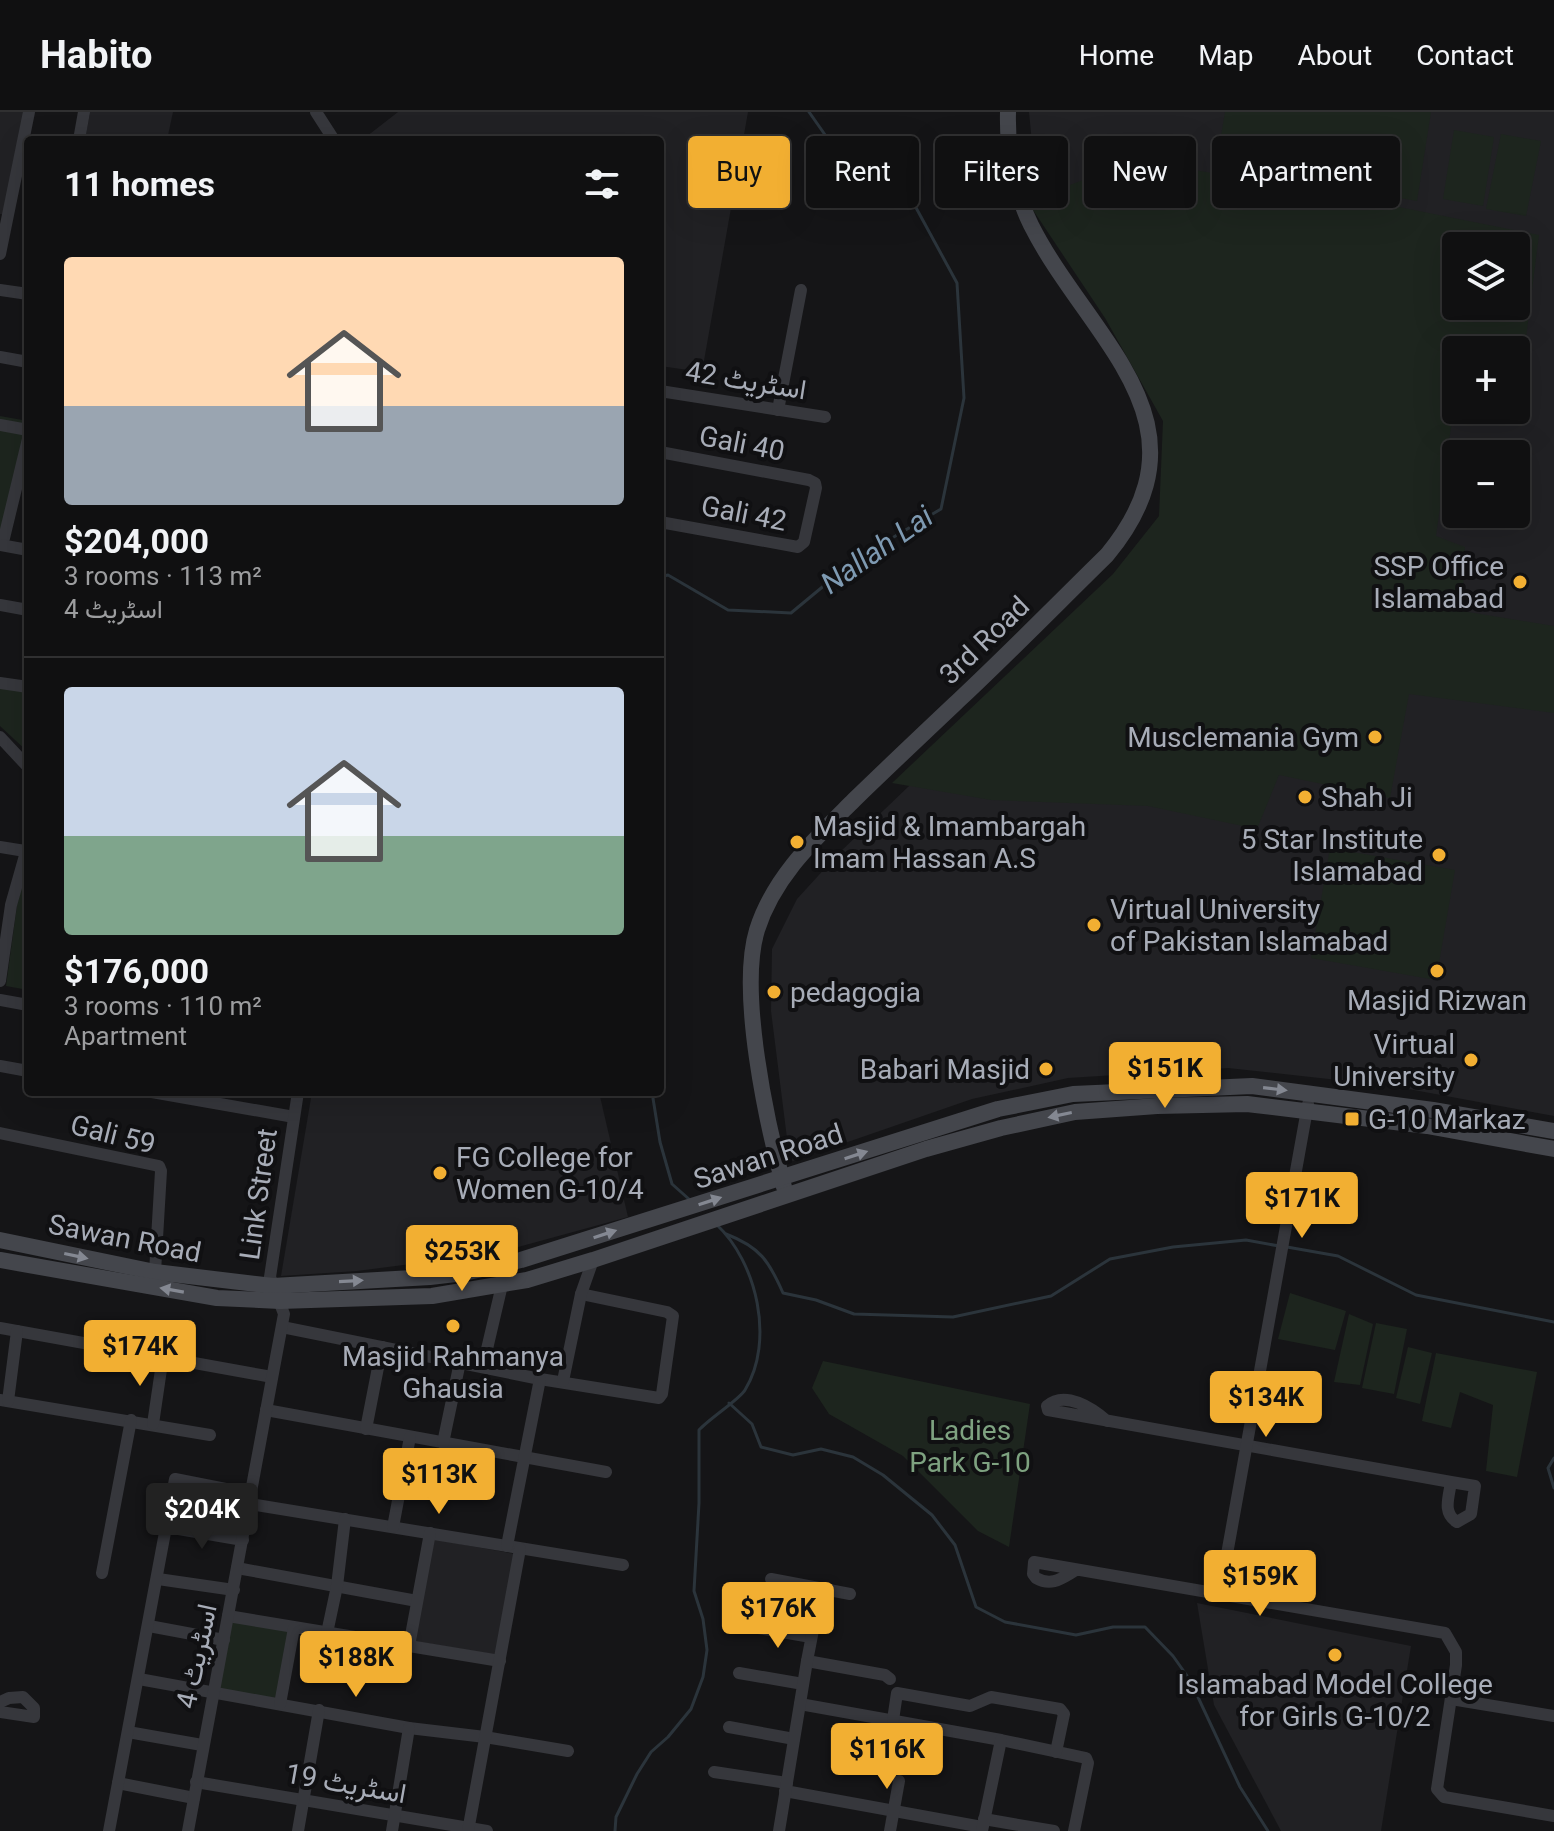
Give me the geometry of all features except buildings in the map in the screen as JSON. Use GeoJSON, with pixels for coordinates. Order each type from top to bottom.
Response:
{"type":"FeatureCollection","features":[{"type":"Feature","properties":{"kind":"main road","name":"3rd Road"},"geometry":{"type":"LineString","coordinates":[[787,1196],[761,1071],[751,994],[756,932],[769,899],[784,876],[836,818],[1107,555],[1135,518],[1150,470],[1151,443],[1146,414],[1135,390],[1119,360],[1032,227],[1019,196],[1011,165],[1008,112]]}},
{"type":"Feature","properties":{"kind":"main road","name":"Sawan Road"},"geometry":{"type":"LineString","coordinates":[[0,1260],[217,1298],[464,1273],[521,1260],[998,1109],[1073,1094],[1252,1086],[1308,1102],[1554,1149]]}},
{"type":"Feature","properties":{"kind":"main road","name":"Sawan Road"},"geometry":{"type":"LineString","coordinates":[[0,1240],[277,1294],[432,1296],[502,1285],[593,1260],[941,1145],[1075,1112],[1308,1102],[1433,1110],[1554,1131]]}},
{"type":"Feature","properties":{"kind":"street"},"geometry":{"type":"LineString","coordinates":[[0,254],[2,227],[29,112]]}},
{"type":"Feature","properties":{"kind":"street"},"geometry":{"type":"LineString","coordinates":[[80,136],[84,112]]}},
{"type":"Feature","properties":{"kind":"street"},"geometry":{"type":"LineString","coordinates":[[316,112],[331,136]]}},
{"type":"Feature","properties":{"kind":"street"},"geometry":{"type":"LineString","coordinates":[[0,290],[24,293]]}},
{"type":"Feature","properties":{"kind":"street"},"geometry":{"type":"LineString","coordinates":[[778,410],[801,290]]}},
{"type":"Feature","properties":{"kind":"street"},"geometry":{"type":"LineString","coordinates":[[0,357],[24,361]]}},
{"type":"Feature","properties":{"kind":"street","name":"اسٹریٹ 42"},"geometry":{"type":"LineString","coordinates":[[664,392],[825,417]]}},
{"type":"Feature","properties":{"kind":"street"},"geometry":{"type":"LineString","coordinates":[[0,425],[24,429]]}},
{"type":"Feature","properties":{"kind":"street","name":"Gali 40"},"geometry":{"type":"LineString","coordinates":[[664,453],[815,483]]}},
{"type":"Feature","properties":{"kind":"street"},"geometry":{"type":"LineString","coordinates":[[24,483],[0,545],[24,549]]}},
{"type":"Feature","properties":{"kind":"street","name":"Gali 42"},"geometry":{"type":"LineString","coordinates":[[664,523],[798,547],[804,542],[815,483]]}},
{"type":"Feature","properties":{"kind":"street"},"geometry":{"type":"LineString","coordinates":[[0,605],[24,609]]}},
{"type":"Feature","properties":{"kind":"street"},"geometry":{"type":"LineString","coordinates":[[0,683],[24,686]]}},
{"type":"Feature","properties":{"kind":"street"},"geometry":{"type":"LineString","coordinates":[[0,737],[24,763]]}},
{"type":"Feature","properties":{"kind":"street"},"geometry":{"type":"LineString","coordinates":[[0,847],[24,848]]}},
{"type":"Feature","properties":{"kind":"street"},"geometry":{"type":"LineString","coordinates":[[0,981],[6,904],[24,856]]}},
{"type":"Feature","properties":{"kind":"street"},"geometry":{"type":"LineString","coordinates":[[0,1000],[24,1004]]}},
{"type":"Feature","properties":{"kind":"street"},"geometry":{"type":"LineString","coordinates":[[0,1066],[24,1070]]}},
{"type":"Feature","properties":{"kind":"street"},"geometry":{"type":"LineString","coordinates":[[195,1096],[294,1117]]}},
{"type":"Feature","properties":{"kind":"street","name":"Link Street"},"geometry":{"type":"LineString","coordinates":[[277,1294],[270,1277],[297,1096]]}},
{"type":"Feature","properties":{"kind":"street"},"geometry":{"type":"LineString","coordinates":[[1220,1593],[1308,1102]]}},
{"type":"Feature","properties":{"kind":"street","name":"Gali 59"},"geometry":{"type":"LineString","coordinates":[[0,1133],[159,1166],[155,1272]]}},
{"type":"Feature","properties":{"kind":"street"},"geometry":{"type":"LineString","coordinates":[[563,1381],[581,1294],[593,1260]]}},
{"type":"Feature","properties":{"kind":"street"},"geometry":{"type":"LineString","coordinates":[[483,1366],[502,1285]]}},
{"type":"Feature","properties":{"kind":"street","name":"اسٹریٹ 4"},"geometry":{"type":"LineString","coordinates":[[188,1831],[282,1327],[284,1314],[277,1294]]}},
{"type":"Feature","properties":{"kind":"street"},"geometry":{"type":"LineString","coordinates":[[282,1327],[540,1379],[655,1399],[662,1394],[673,1316],[667,1312],[581,1294]]}},
{"type":"Feature","properties":{"kind":"street"},"geometry":{"type":"LineString","coordinates":[[0,1328],[272,1377]]}},
{"type":"Feature","properties":{"kind":"street"},"geometry":{"type":"LineString","coordinates":[[17,1331],[2,1402],[131,1420],[210,1435]]}},
{"type":"Feature","properties":{"kind":"street"},"geometry":{"type":"LineString","coordinates":[[366,1429],[382,1347]]}},
{"type":"Feature","properties":{"kind":"street"},"geometry":{"type":"LineString","coordinates":[[153,1424],[163,1356]]}},
{"type":"Feature","properties":{"kind":"street"},"geometry":{"type":"LineString","coordinates":[[443,1443],[460,1362]]}},
{"type":"Feature","properties":{"kind":"street"},"geometry":{"type":"LineString","coordinates":[[468,1830],[500,1661],[525,1458],[540,1379]]}},
{"type":"Feature","properties":{"kind":"street"},"geometry":{"type":"LineString","coordinates":[[266,1410],[606,1472]]}},
{"type":"Feature","properties":{"kind":"street"},"geometry":{"type":"LineString","coordinates":[[102,1573],[131,1420]]}},
{"type":"Feature","properties":{"kind":"street"},"geometry":{"type":"LineString","coordinates":[[1107,1421],[1451,1482]]}},
{"type":"Feature","properties":{"kind":"street"},"geometry":{"type":"LineString","coordinates":[[393,1527],[410,1437]]}},
{"type":"Feature","properties":{"kind":"street"},"geometry":{"type":"LineString","coordinates":[[109,1831],[175,1479],[345,1519],[623,1565]]}},
{"type":"Feature","properties":{"kind":"street"},"geometry":{"type":"LineString","coordinates":[[327,1633],[337,1586],[345,1519]]}},
{"type":"Feature","properties":{"kind":"street"},"geometry":{"type":"LineString","coordinates":[[167,1527],[243,1540]]}},
{"type":"Feature","properties":{"kind":"street"},"geometry":{"type":"LineString","coordinates":[[409,1646],[430,1533]]}},
{"type":"Feature","properties":{"kind":"street"},"geometry":{"type":"LineString","coordinates":[[1076,1570],[1062,1579],[1047,1583],[1033,1574],[1034,1562],[1445,1633],[1456,1652],[1437,1789],[1439,1793],[1444,1797],[1554,1816]]}},
{"type":"Feature","properties":{"kind":"street"},"geometry":{"type":"LineString","coordinates":[[237,1568],[417,1601]]}},
{"type":"Feature","properties":{"kind":"street"},"geometry":{"type":"LineString","coordinates":[[158,1579],[234,1590]]}},
{"type":"Feature","properties":{"kind":"street"},"geometry":{"type":"LineString","coordinates":[[771,1579],[850,1594]]}},
{"type":"Feature","properties":{"kind":"street"},"geometry":{"type":"LineString","coordinates":[[795,1831],[779,1830],[821,1589]]}},
{"type":"Feature","properties":{"kind":"street"},"geometry":{"type":"LineString","coordinates":[[228,1616],[500,1661]]}},
{"type":"Feature","properties":{"kind":"street"},"geometry":{"type":"LineString","coordinates":[[149,1626],[224,1640]]}},
{"type":"Feature","properties":{"kind":"street"},"geometry":{"type":"LineString","coordinates":[[752,1627],[811,1637]]}},
{"type":"Feature","properties":{"kind":"street"},"geometry":{"type":"LineString","coordinates":[[280,1704],[294,1628]]}},
{"type":"Feature","properties":{"kind":"street"},"geometry":{"type":"LineString","coordinates":[[807,1661],[890,1679]]}},
{"type":"Feature","properties":{"kind":"street"},"geometry":{"type":"LineString","coordinates":[[739,1673],[803,1684]]}},
{"type":"Feature","properties":{"kind":"street"},"geometry":{"type":"LineString","coordinates":[[139,1679],[409,1728],[568,1751]]}},
{"type":"Feature","properties":{"kind":"street"},"geometry":{"type":"LineString","coordinates":[[893,1720],[897,1693],[970,1706],[991,1697],[1060,1709],[1064,1714],[1056,1752]]}},
{"type":"Feature","properties":{"kind":"street"},"geometry":{"type":"LineString","coordinates":[[0,1702],[23,1697],[34,1708],[34,1717],[0,1712]]}},
{"type":"Feature","properties":{"kind":"street"},"geometry":{"type":"LineString","coordinates":[[1451,1699],[1554,1716]]}},
{"type":"Feature","properties":{"kind":"street"},"geometry":{"type":"LineString","coordinates":[[800,1704],[1086,1758],[1088,1763],[1074,1831]]}},
{"type":"Feature","properties":{"kind":"street"},"geometry":{"type":"LineString","coordinates":[[967,1734],[970,1706]]}},
{"type":"Feature","properties":{"kind":"street"},"geometry":{"type":"LineString","coordinates":[[298,1831],[319,1710]]}},
{"type":"Feature","properties":{"kind":"street"},"geometry":{"type":"LineString","coordinates":[[729,1727],[794,1739]]}},
{"type":"Feature","properties":{"kind":"street"},"geometry":{"type":"LineString","coordinates":[[392,1831],[409,1728]]}},
{"type":"Feature","properties":{"kind":"street"},"geometry":{"type":"LineString","coordinates":[[128,1732],[202,1745]]}},
{"type":"Feature","properties":{"kind":"street"},"geometry":{"type":"LineString","coordinates":[[983,1826],[1001,1740]]}},
{"type":"Feature","properties":{"kind":"street"},"geometry":{"type":"LineString","coordinates":[[714,1772],[983,1826],[1054,1831]]}},
{"type":"Feature","properties":{"kind":"street"},"geometry":{"type":"LineString","coordinates":[[890,1831],[899,1781]]}},
{"type":"Feature","properties":{"kind":"street","name":"اسٹریٹ 19"},"geometry":{"type":"LineString","coordinates":[[196,1782],[487,1831]]}},
{"type":"Feature","properties":{"kind":"street"},"geometry":{"type":"LineString","coordinates":[[118,1783],[194,1798]]}},
{"type":"Feature","properties":{"kind":"shaded area"},"geometry":{"type":"Polygon","coordinates":[[[0,112],[26,112],[6,215],[0,214],[0,112]]]}},
{"type":"Feature","properties":{"kind":"shaded area"},"geometry":{"type":"Polygon","coordinates":[[[90,112],[173,112],[168,136],[86,136],[90,112]]]}},
{"type":"Feature","properties":{"kind":"shaded area"},"geometry":{"type":"Polygon","coordinates":[[[398,112],[748,112],[744,136],[688,136],[688,208],[731,208],[702,372],[664,367],[664,136],[367,136],[398,112]]]}},
{"type":"Feature","properties":{"kind":"shaded area"},"geometry":{"type":"Polygon","coordinates":[[[1029,112],[1554,112],[1554,1116],[1392,1086],[1228,1068],[1068,1078],[972,1099],[790,1162],[771,1011],[772,949],[797,899],[839,853],[1023,677],[1163,532],[1179,409],[1057,226],[1049,208],[1068,208],[1068,136],[1031,136],[1029,112]]]}},
{"type":"Feature","properties":{"kind":"shaded area"},"geometry":{"type":"Polygon","coordinates":[[[311,1096],[600,1096],[628,1217],[496,1253],[357,1271],[281,1276],[311,1096]]]}},
{"type":"Feature","properties":{"kind":"shaded area"},"geometry":{"type":"Polygon","coordinates":[[[432,1539],[515,1554],[497,1655],[414,1641],[432,1539]]]}},
{"type":"Feature","properties":{"kind":"shaded area"},"geometry":{"type":"Polygon","coordinates":[[[1197,1603],[1411,1646],[1381,1831],[1281,1831],[1214,1705],[1197,1603]]]}},
{"type":"Feature","properties":{"kind":"green space"},"geometry":{"type":"Polygon","coordinates":[[[1225,112],[1431,112],[1417,201],[1400,198],[1400,136],[1221,136],[1225,112]]]}},
{"type":"Feature","properties":{"kind":"green space"},"geometry":{"type":"Polygon","coordinates":[[[1454,130],[1494,137],[1483,206],[1443,199],[1454,130]]]}},
{"type":"Feature","properties":{"kind":"green space"},"geometry":{"type":"Polygon","coordinates":[[[1501,134],[1541,141],[1526,216],[1486,209],[1501,134]]]}},
{"type":"Feature","properties":{"kind":"green space"},"geometry":{"type":"Polygon","coordinates":[[[1196,170],[1212,173],[1212,208],[1400,207],[1524,232],[1442,232],[1442,320],[1528,320],[1526,336],[1442,336],[1442,424],[1451,424],[1449,440],[1442,440],[1442,493],[1436,536],[1465,547],[1462,611],[1554,626],[1554,713],[1409,694],[1390,798],[1279,775],[1257,829],[1148,806],[991,800],[892,783],[1113,574],[1159,516],[1163,421],[1105,318],[1032,208],[1068,208],[1068,186],[1084,180],[1084,208],[1196,208],[1196,170]]]}},
{"type":"Feature","properties":{"kind":"green space"},"geometry":{"type":"Polygon","coordinates":[[[1530,233],[1539,235],[1530,306],[1530,233]]]}},
{"type":"Feature","properties":{"kind":"green space"},"geometry":{"type":"Polygon","coordinates":[[[0,416],[24,420],[24,442],[6,536],[0,535],[0,416]]]}},
{"type":"Feature","properties":{"kind":"green space"},"geometry":{"type":"Polygon","coordinates":[[[0,678],[24,682],[24,748],[0,726],[0,678]]]}},
{"type":"Feature","properties":{"kind":"green space"},"geometry":{"type":"Polygon","coordinates":[[[1330,848],[1455,870],[1436,980],[1311,958],[1330,848]]]}},
{"type":"Feature","properties":{"kind":"green space"},"geometry":{"type":"Polygon","coordinates":[[[24,878],[24,989],[6,986],[17,905],[24,878]]]}},
{"type":"Feature","properties":{"kind":"green space"},"geometry":{"type":"Polygon","coordinates":[[[1290,1293],[1346,1311],[1335,1350],[1278,1339],[1290,1293]]]}},
{"type":"Feature","properties":{"kind":"green space"},"geometry":{"type":"Polygon","coordinates":[[[1349,1314],[1373,1324],[1360,1385],[1334,1382],[1349,1314]]]}},
{"type":"Feature","properties":{"kind":"green space"},"geometry":{"type":"Polygon","coordinates":[[[1376,1323],[1407,1329],[1394,1394],[1362,1388],[1376,1323]]]}},
{"type":"Feature","properties":{"kind":"green space"},"geometry":{"type":"Polygon","coordinates":[[[1408,1347],[1432,1353],[1420,1404],[1396,1398],[1408,1347]]]}},
{"type":"Feature","properties":{"kind":"green space"},"geometry":{"type":"Polygon","coordinates":[[[1436,1353],[1537,1372],[1517,1477],[1486,1471],[1493,1405],[1460,1392],[1451,1428],[1422,1421],[1436,1353]]]}},
{"type":"Feature","properties":{"kind":"green space","name":"Ladies Park G-10"},"geometry":{"type":"Polygon","coordinates":[[[823,1361],[1030,1404],[1009,1547],[978,1531],[903,1456],[829,1414],[812,1388],[823,1361]]]}},
{"type":"Feature","properties":{"kind":"green space"},"geometry":{"type":"Polygon","coordinates":[[[230,1618],[289,1631],[278,1701],[216,1690],[230,1618]]]}},
{"type":"Feature","properties":{"kind":"waterway","name":"Nallah Lai"},"geometry":{"type":"LineString","coordinates":[[664,576],[668,575],[728,610],[791,613],[855,560],[941,509],[964,398],[957,283],[914,204],[835,149],[809,112]]}},
{"type":"Feature","properties":{"kind":"waterway"},"geometry":{"type":"LineString","coordinates":[[653,1096],[660,1142],[672,1184],[690,1200]]}},
{"type":"Feature","properties":{"kind":"waterway"},"geometry":{"type":"LineString","coordinates":[[615,1831],[616,1817],[637,1774],[651,1752],[691,1709],[703,1677],[707,1650],[703,1619],[694,1591],[699,1430],[745,1390],[759,1349],[760,1326],[751,1280],[742,1259],[716,1224]]}},
{"type":"Feature","properties":{"kind":"waterway"},"geometry":{"type":"LineString","coordinates":[[726,1234],[747,1244],[762,1256],[783,1293],[816,1300],[854,1314],[953,1317],[1051,1296],[1110,1259],[1173,1247],[1246,1240],[1279,1246]]}},
{"type":"Feature","properties":{"kind":"waterway"},"geometry":{"type":"LineString","coordinates":[[1287,1247],[1338,1256],[1416,1295],[1554,1322]]}},
{"type":"Feature","properties":{"kind":"waterway"},"geometry":{"type":"LineString","coordinates":[[729,1403],[752,1424],[761,1447],[793,1455],[821,1449],[853,1457],[883,1475],[932,1515],[955,1545],[976,1607],[1005,1622],[1076,1635],[1113,1627],[1145,1627],[1173,1656],[1190,1680],[1240,1787],[1268,1831]]}},
{"type":"Feature","properties":{"kind":"waterway"},"geometry":{"type":"LineString","coordinates":[[1554,1458],[1548,1468],[1554,1488]]}},
{"type":"Feature","properties":{"kind":"place","name":"SSP Office Islamabad"},"geometry":{"type":"Point","coordinates":[1520,582]}},
{"type":"Feature","properties":{"kind":"place","name":"Musclemania Gym"},"geometry":{"type":"Point","coordinates":[1375,737]}},
{"type":"Feature","properties":{"kind":"place","name":"Shah Ji"},"geometry":{"type":"Point","coordinates":[1305,797]}},
{"type":"Feature","properties":{"kind":"place","name":"Masjid & Imambargah Imam Hassan A.S"},"geometry":{"type":"Point","coordinates":[797,842]}},
{"type":"Feature","properties":{"kind":"place","name":"5 Star Institute Islamabad"},"geometry":{"type":"Point","coordinates":[1439,855]}},
{"type":"Feature","properties":{"kind":"place","name":"Virtual University of Pakistan Islamabad"},"geometry":{"type":"Point","coordinates":[1094,925]}},
{"type":"Feature","properties":{"kind":"place","name":"Masjid Rizwan"},"geometry":{"type":"Point","coordinates":[1437,971]}},
{"type":"Feature","properties":{"kind":"place","name":"pedagogia"},"geometry":{"type":"Point","coordinates":[774,992]}},
{"type":"Feature","properties":{"kind":"place","name":"Virtual University"},"geometry":{"type":"Point","coordinates":[1471,1060]}},
{"type":"Feature","properties":{"kind":"place","name":"Babari Masjid"},"geometry":{"type":"Point","coordinates":[1046,1069]}},
{"type":"Feature","properties":{"kind":"place","name":"G-10 Markaz"},"geometry":{"type":"Point","coordinates":[1352,1119]}},
{"type":"Feature","properties":{"kind":"place","name":"FG College for Women G-10/4"},"geometry":{"type":"Point","coordinates":[440,1173]}},
{"type":"Feature","properties":{"kind":"place","name":"Masjid Rahmanya Ghausia"},"geometry":{"type":"Point","coordinates":[453,1326]}},
{"type":"Feature","properties":{"kind":"place","name":"Islamabad Model College for Girls G-10/2"},"geometry":{"type":"Point","coordinates":[1335,1655]}}]}
